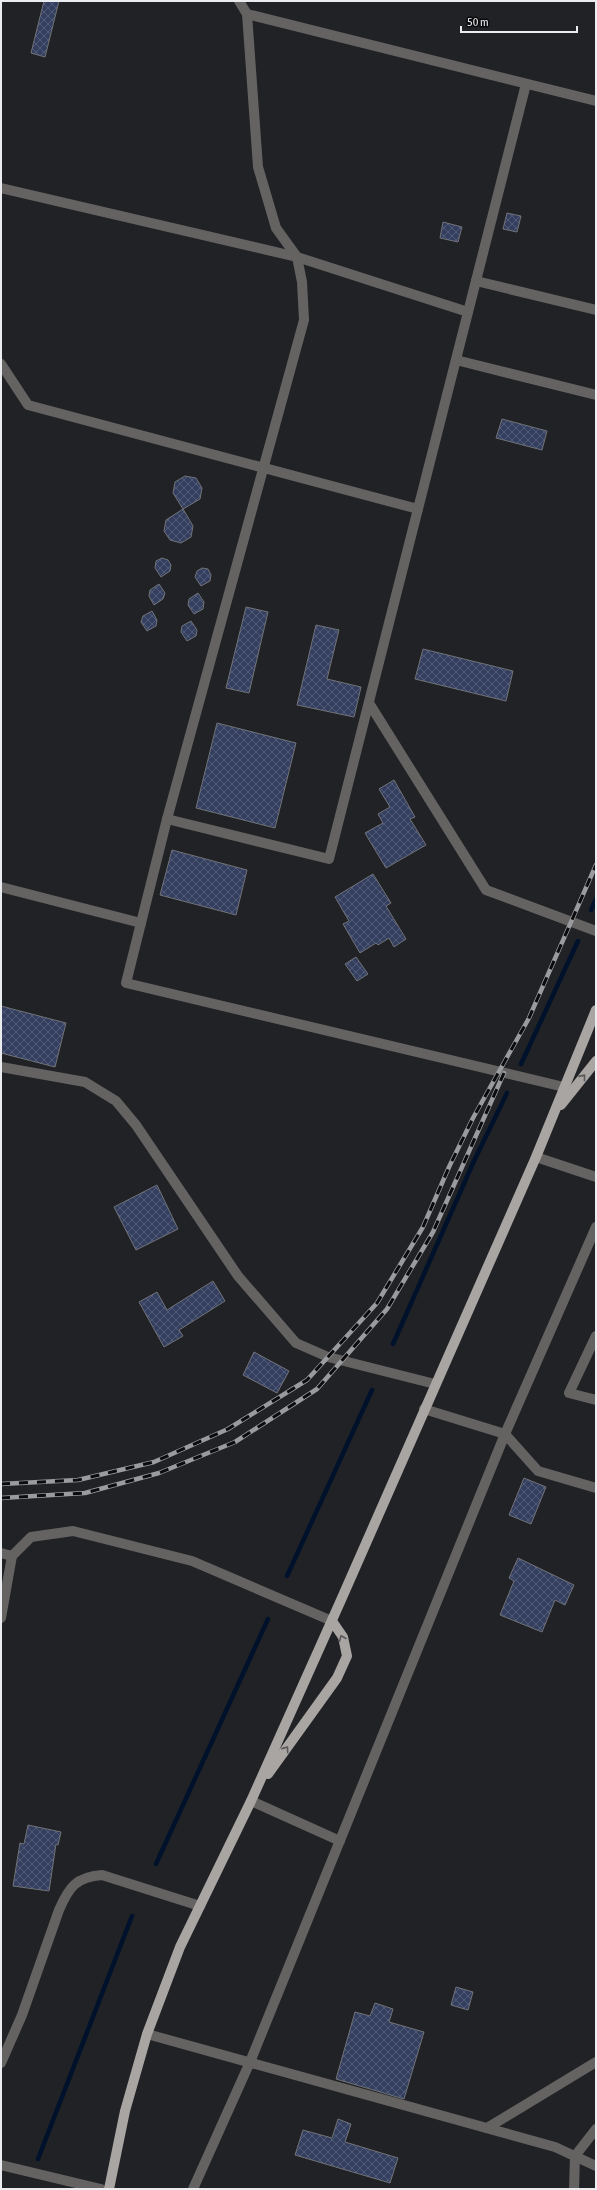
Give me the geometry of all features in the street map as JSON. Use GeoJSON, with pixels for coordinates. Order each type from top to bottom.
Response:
{"type":"FeatureCollection","features":[{"type":"Feature","properties":{"kind":"main road"},"geometry":{"type":"LineString","coordinates":[[109,2189],[126,2111],[147,2034],[180,1947],[253,1797],[332,1621],[536,1157],[596,1010]]}},
{"type":"Feature","properties":{"kind":"main road"},"geometry":{"type":"LineString","coordinates":[[553,1115],[596,1061]]}},
{"type":"Feature","properties":{"kind":"main road"},"geometry":{"type":"LineString","coordinates":[[253,1797],[337,1678],[347,1656],[343,1637],[332,1621]]}},
{"type":"Feature","properties":{"kind":"lane"},"geometry":{"type":"LineString","coordinates":[[239,1],[247,14],[258,168],[276,228],[297,257],[302,282],[304,320],[167,818],[126,983],[564,1087]]}},
{"type":"Feature","properties":{"kind":"lane"},"geometry":{"type":"LineString","coordinates":[[247,14],[526,84],[596,100]]}},
{"type":"Feature","properties":{"kind":"lane"},"geometry":{"type":"LineString","coordinates":[[167,818],[329,859],[526,84]]}},
{"type":"Feature","properties":{"kind":"lane"},"geometry":{"type":"LineString","coordinates":[[1,188],[297,257],[468,312]]}},
{"type":"Feature","properties":{"kind":"lane"},"geometry":{"type":"LineString","coordinates":[[476,281],[596,310]]}},
{"type":"Feature","properties":{"kind":"lane"},"geometry":{"type":"LineString","coordinates":[[456,360],[596,395]]}},
{"type":"Feature","properties":{"kind":"lane"},"geometry":{"type":"LineString","coordinates":[[1,364],[28,405],[418,509]]}},
{"type":"Feature","properties":{"kind":"lane"},"geometry":{"type":"LineString","coordinates":[[369,703],[486,890],[596,930]]}},
{"type":"Feature","properties":{"kind":"lane"},"geometry":{"type":"LineString","coordinates":[[1,887],[141,923]]}},
{"type":"Feature","properties":{"kind":"lane"},"geometry":{"type":"LineString","coordinates":[[1,1067],[85,1082],[116,1101],[136,1125],[238,1276],[296,1343],[328,1357],[435,1384]]}},
{"type":"Feature","properties":{"kind":"lane"},"geometry":{"type":"LineString","coordinates":[[536,1157],[596,1177]]}},
{"type":"Feature","properties":{"kind":"lane"},"geometry":{"type":"LineString","coordinates":[[193,2189],[250,2062],[505,1434],[596,1227]]}},
{"type":"Feature","properties":{"kind":"lane"},"geometry":{"type":"LineString","coordinates":[[596,1336],[569,1393],[596,1400]]}},
{"type":"Feature","properties":{"kind":"lane"},"geometry":{"type":"LineString","coordinates":[[424,1409],[505,1434],[538,1471],[596,1488]]}},
{"type":"Feature","properties":{"kind":"lane"},"geometry":{"type":"LineString","coordinates":[[1,1618],[12,1556],[31,1537],[73,1531],[192,1561],[332,1621]]}},
{"type":"Feature","properties":{"kind":"lane"},"geometry":{"type":"LineString","coordinates":[[1,1553],[12,1556]]}},
{"type":"Feature","properties":{"kind":"lane"},"geometry":{"type":"LineString","coordinates":[[253,1797],[340,1841]]}},
{"type":"Feature","properties":{"kind":"lane"},"geometry":{"type":"LineString","coordinates":[[1,2063],[22,2015],[64,1898],[79,1880],[87,1876],[102,1875],[200,1906]]}},
{"type":"Feature","properties":{"kind":"lane"},"geometry":{"type":"LineString","coordinates":[[147,2034],[555,2146],[596,2166]]}},
{"type":"Feature","properties":{"kind":"lane"},"geometry":{"type":"LineString","coordinates":[[488,2128],[596,2062]]}},
{"type":"Feature","properties":{"kind":"lane"},"geometry":{"type":"LineString","coordinates":[[574,2189],[575,2156],[596,2129]]}},
{"type":"Feature","properties":{"kind":"lane"},"geometry":{"type":"LineString","coordinates":[[1,2165],[101,2189]]}},
{"type":"Feature","properties":{"kind":"building"},"geometry":{"type":"Polygon","coordinates":[[[44,1],[59,1],[45,57],[31,53],[44,1]]]}},
{"type":"Feature","properties":{"kind":"building"},"geometry":{"type":"Polygon","coordinates":[[[507,213],[521,216],[517,232],[503,229],[507,213]]]}},
{"type":"Feature","properties":{"kind":"building"},"geometry":{"type":"Polygon","coordinates":[[[443,222],[462,227],[458,242],[440,238],[443,222]]]}},
{"type":"Feature","properties":{"kind":"building"},"geometry":{"type":"Polygon","coordinates":[[[502,419],[547,431],[542,450],[496,438],[502,419]]]}},
{"type":"Feature","properties":{"kind":"building"},"geometry":{"type":"Polygon","coordinates":[[[185,476],[196,478],[202,488],[200,499],[183,509],[173,493],[175,482],[185,476]]]}},
{"type":"Feature","properties":{"kind":"building"},"geometry":{"type":"Polygon","coordinates":[[[183,509],[193,526],[191,537],[181,543],[170,540],[164,531],[166,520],[183,509]]]}},
{"type":"Feature","properties":{"kind":"building"},"geometry":{"type":"Polygon","coordinates":[[[162,558],[168,560],[171,565],[170,571],[161,577],[155,568],[156,561],[162,558]]]}},
{"type":"Feature","properties":{"kind":"building"},"geometry":{"type":"Polygon","coordinates":[[[202,568],[208,569],[211,575],[210,581],[201,586],[195,577],[197,571],[202,568]]]}},
{"type":"Feature","properties":{"kind":"building"},"geometry":{"type":"Polygon","coordinates":[[[159,584],[165,593],[163,599],[154,605],[149,596],[150,590],[159,584]]]}},
{"type":"Feature","properties":{"kind":"building"},"geometry":{"type":"Polygon","coordinates":[[[198,593],[204,602],[203,609],[194,614],[188,605],[189,599],[198,593]]]}},
{"type":"Feature","properties":{"kind":"building"},"geometry":{"type":"Polygon","coordinates":[[[246,607],[268,612],[249,693],[226,688],[246,607]]]}},
{"type":"Feature","properties":{"kind":"building"},"geometry":{"type":"Polygon","coordinates":[[[152,611],[157,620],[156,626],[147,631],[141,622],[143,616],[152,611]]]}},
{"type":"Feature","properties":{"kind":"building"},"geometry":{"type":"Polygon","coordinates":[[[191,621],[197,630],[196,636],[187,641],[181,632],[182,626],[191,621]]]}},
{"type":"Feature","properties":{"kind":"building"},"geometry":{"type":"Polygon","coordinates":[[[316,625],[339,630],[327,679],[361,687],[354,717],[297,705],[316,625]]]}},
{"type":"Feature","properties":{"kind":"building"},"geometry":{"type":"Polygon","coordinates":[[[423,649],[513,671],[506,701],[415,679],[423,649]]]}},
{"type":"Feature","properties":{"kind":"building"},"geometry":{"type":"Polygon","coordinates":[[[217,723],[296,743],[275,828],[196,808],[217,723]]]}},
{"type":"Feature","properties":{"kind":"building"},"geometry":{"type":"Polygon","coordinates":[[[394,780],[415,817],[410,819],[426,845],[386,868],[365,833],[383,823],[378,814],[390,807],[379,789],[394,780]]]}},
{"type":"Feature","properties":{"kind":"building"},"geometry":{"type":"Polygon","coordinates":[[[172,850],[247,870],[236,915],[160,895],[172,850]]]}},
{"type":"Feature","properties":{"kind":"building"},"geometry":{"type":"Polygon","coordinates":[[[373,874],[391,903],[386,906],[406,939],[394,947],[389,938],[378,945],[376,943],[360,953],[343,924],[349,921],[335,897],[373,874]]]}},
{"type":"Feature","properties":{"kind":"building"},"geometry":{"type":"Polygon","coordinates":[[[356,957],[368,974],[357,981],[345,964],[356,957]]]}},
{"type":"Feature","properties":{"kind":"building"},"geometry":{"type":"Polygon","coordinates":[[[1,1006],[66,1023],[55,1067],[1,1053],[1,1006]]]}},
{"type":"Feature","properties":{"kind":"building"},"geometry":{"type":"Polygon","coordinates":[[[157,1185],[178,1229],[136,1250],[114,1207],[157,1185]]]}},
{"type":"Feature","properties":{"kind":"building"},"geometry":{"type":"Polygon","coordinates":[[[213,1281],[225,1301],[179,1330],[183,1336],[164,1347],[139,1302],[157,1292],[167,1310],[213,1281]]]}},
{"type":"Feature","properties":{"kind":"building"},"geometry":{"type":"Polygon","coordinates":[[[254,1352],[289,1371],[277,1393],[243,1375],[254,1352]]]}},
{"type":"Feature","properties":{"kind":"building"},"geometry":{"type":"Polygon","coordinates":[[[524,1478],[546,1487],[531,1524],[509,1515],[524,1478]]]}},
{"type":"Feature","properties":{"kind":"building"},"geometry":{"type":"Polygon","coordinates":[[[518,1558],[574,1585],[565,1605],[555,1600],[542,1632],[500,1615],[514,1581],[509,1578],[518,1558]]]}},
{"type":"Feature","properties":{"kind":"building"},"geometry":{"type":"Polygon","coordinates":[[[28,1825],[61,1832],[58,1845],[56,1844],[49,1891],[13,1886],[20,1843],[24,1844],[28,1825]]]}},
{"type":"Feature","properties":{"kind":"building"},"geometry":{"type":"Polygon","coordinates":[[[456,1987],[473,1992],[468,2010],[451,2005],[456,1987]]]}},
{"type":"Feature","properties":{"kind":"building"},"geometry":{"type":"Polygon","coordinates":[[[375,2003],[393,2009],[389,2022],[424,2032],[404,2099],[336,2079],[355,2012],[370,2016],[375,2003]]]}},
{"type":"Feature","properties":{"kind":"building"},"geometry":{"type":"Polygon","coordinates":[[[338,2119],[351,2124],[345,2142],[398,2158],[390,2183],[295,2155],[303,2130],[332,2138],[338,2119]]]}},
{"type":"Feature","properties":{"kind":"waterway"},"geometry":{"type":"LineString","coordinates":[[591,910],[596,899]]}},
{"type":"Feature","properties":{"kind":"waterway"},"geometry":{"type":"LineString","coordinates":[[521,1064],[578,941]]}},
{"type":"Feature","properties":{"kind":"waterway"},"geometry":{"type":"LineString","coordinates":[[393,1344],[474,1161],[507,1093]]}},
{"type":"Feature","properties":{"kind":"waterway"},"geometry":{"type":"LineString","coordinates":[[287,1576],[372,1390]]}},
{"type":"Feature","properties":{"kind":"waterway"},"geometry":{"type":"LineString","coordinates":[[156,1864],[268,1619]]}},
{"type":"Feature","properties":{"kind":"waterway"},"geometry":{"type":"LineString","coordinates":[[38,2159],[132,1916]]}},
{"type":"Feature","properties":{"kind":"railway"},"geometry":{"type":"LineString","coordinates":[[1,1484],[78,1480],[154,1462],[228,1429],[307,1380],[377,1303],[423,1227],[449,1167],[473,1118],[529,1018],[596,865]]}},
{"type":"Feature","properties":{"kind":"railway"},"geometry":{"type":"LineString","coordinates":[[1,1498],[85,1493],[159,1473],[235,1442],[317,1389],[387,1309],[433,1232],[504,1073]]}}]}
